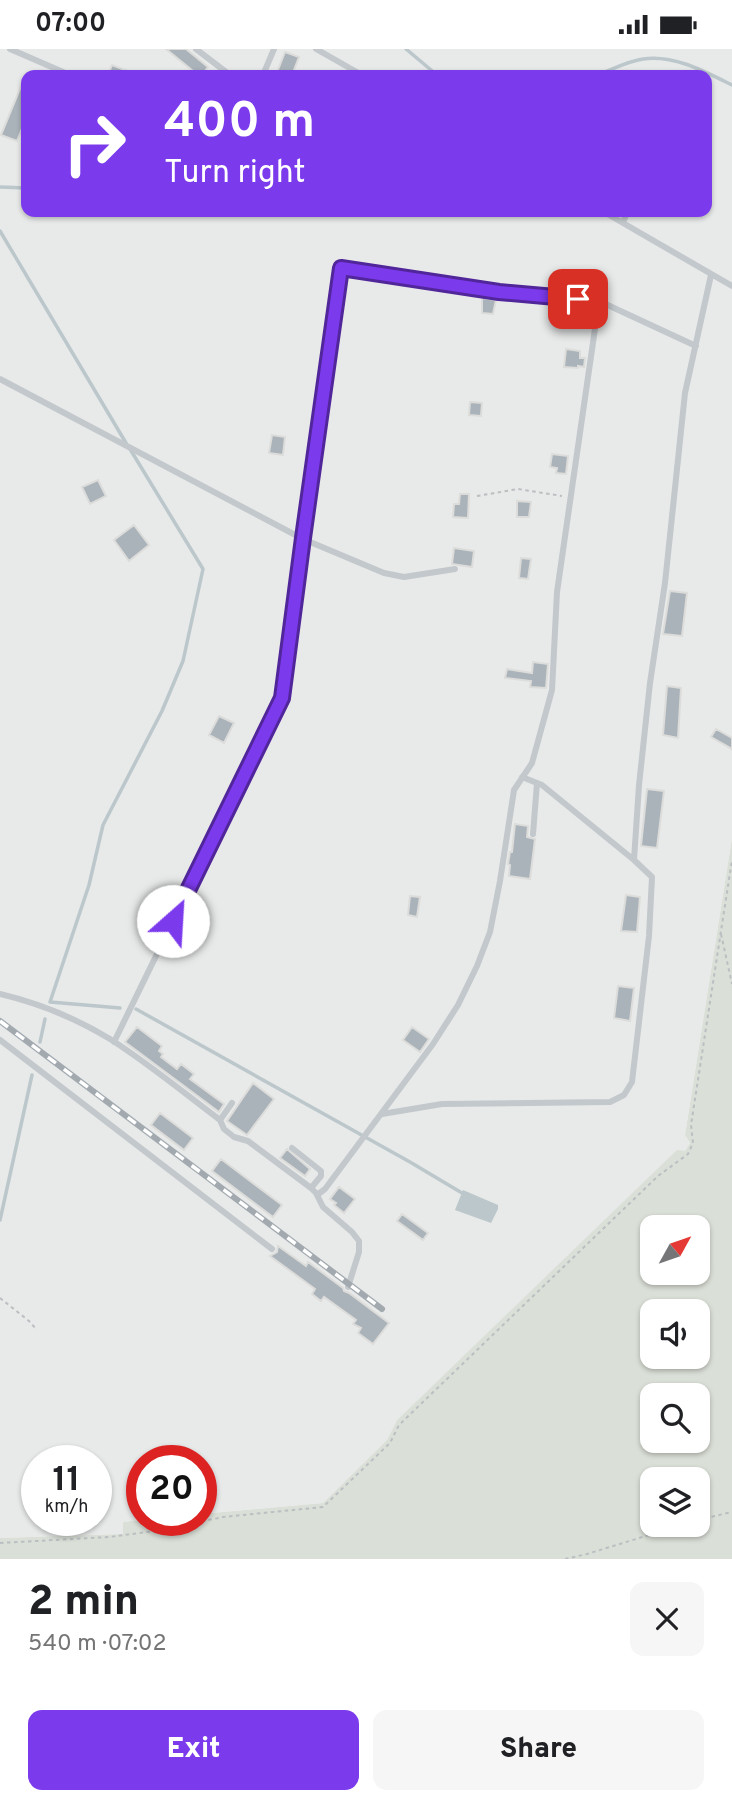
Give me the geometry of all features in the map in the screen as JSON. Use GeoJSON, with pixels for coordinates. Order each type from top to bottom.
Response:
{"type":"FeatureCollection","features":[{"type":"Feature","properties":{"kind":"lane"},"geometry":{"type":"LineString","coordinates":[[10,49],[58,70]]}},
{"type":"Feature","properties":{"kind":"lane"},"geometry":{"type":"LineString","coordinates":[[196,49],[223,70]]}},
{"type":"Feature","properties":{"kind":"lane"},"geometry":{"type":"LineString","coordinates":[[265,70],[274,49]]}},
{"type":"Feature","properties":{"kind":"lane"},"geometry":{"type":"LineString","coordinates":[[316,49],[353,70]]}},
{"type":"Feature","properties":{"kind":"lane"},"geometry":{"type":"LineString","coordinates":[[613,217],[732,286]]}},
{"type":"Feature","properties":{"kind":"lane"},"geometry":{"type":"LineString","coordinates":[[623,223],[625,217]]}},
{"type":"Feature","properties":{"kind":"lane"},"geometry":{"type":"LineString","coordinates":[[114,1042],[280,705],[341,268],[499,292],[599,302],[696,346]]}},
{"type":"Feature","properties":{"kind":"lane"},"geometry":{"type":"LineString","coordinates":[[634,860],[650,683],[665,583],[685,393],[711,275]]}},
{"type":"Feature","properties":{"kind":"lane"},"geometry":{"type":"LineString","coordinates":[[317,1195],[325,1189],[433,1044],[458,1005],[477,967],[490,932],[514,790],[532,763],[552,690],[557,592],[599,302]]}},
{"type":"Feature","properties":{"kind":"lane"},"geometry":{"type":"LineString","coordinates":[[0,379],[303,538],[394,576],[404,577],[455,569]]}},
{"type":"Feature","properties":{"kind":"lane"},"geometry":{"type":"LineString","coordinates":[[382,1114],[442,1104],[610,1102],[624,1095],[632,1082],[649,936],[652,877],[542,785],[522,777]]}},
{"type":"Feature","properties":{"kind":"lane"},"geometry":{"type":"LineString","coordinates":[[533,834],[537,783]]}},
{"type":"Feature","properties":{"kind":"lane"},"geometry":{"type":"LineString","coordinates":[[0,994],[64,1016],[114,1042],[220,1119],[225,1129],[234,1137],[248,1141],[311,1188],[323,1207],[359,1241],[359,1252],[348,1287]]}},
{"type":"Feature","properties":{"kind":"lane"},"geometry":{"type":"LineString","coordinates":[[0,1040],[272,1249]]}},
{"type":"Feature","properties":{"kind":"lane"},"geometry":{"type":"LineString","coordinates":[[220,1119],[232,1103]]}},
{"type":"Feature","properties":{"kind":"lane"},"geometry":{"type":"LineString","coordinates":[[292,1148],[321,1171],[311,1188]]}},
{"type":"Feature","properties":{"kind":"path"},"geometry":{"type":"LineString","coordinates":[[477,496],[518,489],[572,498]]}},
{"type":"Feature","properties":{"kind":"path"},"geometry":{"type":"LineString","coordinates":[[0,1542],[109,1537],[223,1517],[323,1507],[390,1444],[399,1425],[658,1176],[688,1154],[693,1143],[691,1125],[732,860]]}},
{"type":"Feature","properties":{"kind":"path"},"geometry":{"type":"LineString","coordinates":[[721,931],[732,984]]}},
{"type":"Feature","properties":{"kind":"path"},"geometry":{"type":"LineString","coordinates":[[0,1298],[37,1330]]}},
{"type":"Feature","properties":{"kind":"path"},"geometry":{"type":"LineString","coordinates":[[710,1517],[732,1512]]}},
{"type":"Feature","properties":{"kind":"path"},"geometry":{"type":"LineString","coordinates":[[565,1559],[643,1537]]}},
{"type":"Feature","properties":{"kind":"shaded area"},"geometry":{"type":"Polygon","coordinates":[[[0,49],[732,49],[732,838],[685,1135],[690,1143],[685,1151],[677,1151],[397,1420],[387,1440],[323,1503],[217,1513],[217,1445],[126,1445],[123,1534],[112,1534],[112,1445],[21,1445],[21,1536],[62,1536],[0,1538],[0,49]]]}},
{"type":"Feature","properties":{"kind":"shaded area"},"geometry":{"type":"Polygon","coordinates":[[[732,838],[732,1559],[0,1559],[0,1538],[112,1536],[123,1534],[123,1522],[126,1522],[126,1536],[217,1536],[217,1513],[323,1503],[387,1440],[397,1420],[677,1150],[685,1151],[690,1143],[685,1135],[732,838]]]}},
{"type":"Feature","properties":{"kind":"shaded area"},"geometry":{"type":"Polygon","coordinates":[[[463,1190],[498,1205],[491,1223],[455,1210],[463,1190]]]}},
{"type":"Feature","properties":{"kind":"building"},"geometry":{"type":"Polygon","coordinates":[[[166,49],[186,49],[208,67],[206,70],[192,70],[166,49]]]}},
{"type":"Feature","properties":{"kind":"building"},"geometry":{"type":"Polygon","coordinates":[[[285,52],[299,57],[294,70],[278,70],[285,52]]]}},
{"type":"Feature","properties":{"kind":"building"},"geometry":{"type":"Polygon","coordinates":[[[112,65],[125,70],[110,70],[112,65]]]}},
{"type":"Feature","properties":{"kind":"building"},"geometry":{"type":"Polygon","coordinates":[[[21,86],[21,131],[17,141],[1,135],[21,86]]]}},
{"type":"Feature","properties":{"kind":"building"},"geometry":{"type":"Polygon","coordinates":[[[482,298],[496,300],[493,314],[482,313],[482,298]]]}},
{"type":"Feature","properties":{"kind":"building"},"geometry":{"type":"Polygon","coordinates":[[[566,349],[580,351],[580,358],[585,358],[584,367],[564,367],[566,349]]]}},
{"type":"Feature","properties":{"kind":"building"},"geometry":{"type":"Polygon","coordinates":[[[470,402],[482,403],[481,416],[469,415],[470,402]]]}},
{"type":"Feature","properties":{"kind":"building"},"geometry":{"type":"Polygon","coordinates":[[[272,435],[285,437],[283,455],[269,453],[272,435]]]}},
{"type":"Feature","properties":{"kind":"building"},"geometry":{"type":"Polygon","coordinates":[[[552,454],[568,456],[566,474],[556,473],[557,468],[550,467],[552,454]]]}},
{"type":"Feature","properties":{"kind":"building"},"geometry":{"type":"Polygon","coordinates":[[[98,480],[106,496],[90,504],[82,487],[98,480]]]}},
{"type":"Feature","properties":{"kind":"building"},"geometry":{"type":"Polygon","coordinates":[[[460,494],[469,494],[468,518],[453,517],[454,504],[459,504],[460,494]]]}},
{"type":"Feature","properties":{"kind":"building"},"geometry":{"type":"Polygon","coordinates":[[[517,501],[531,502],[529,517],[517,517],[517,501]]]}},
{"type":"Feature","properties":{"kind":"building"},"geometry":{"type":"Polygon","coordinates":[[[134,525],[149,545],[129,561],[114,540],[134,525]]]}},
{"type":"Feature","properties":{"kind":"building"},"geometry":{"type":"Polygon","coordinates":[[[454,548],[474,551],[472,567],[452,564],[454,548]]]}},
{"type":"Feature","properties":{"kind":"building"},"geometry":{"type":"Polygon","coordinates":[[[521,558],[531,559],[528,579],[519,578],[521,558]]]}},
{"type":"Feature","properties":{"kind":"building"},"geometry":{"type":"Polygon","coordinates":[[[670,591],[687,593],[682,636],[663,634],[670,591]]]}},
{"type":"Feature","properties":{"kind":"building"},"geometry":{"type":"Polygon","coordinates":[[[533,662],[548,664],[546,688],[530,687],[531,681],[505,678],[507,669],[532,673],[533,662]]]}},
{"type":"Feature","properties":{"kind":"building"},"geometry":{"type":"Polygon","coordinates":[[[667,686],[681,688],[678,738],[663,735],[667,686]]]}},
{"type":"Feature","properties":{"kind":"building"},"geometry":{"type":"Polygon","coordinates":[[[219,716],[234,723],[224,743],[209,735],[219,716]]]}},
{"type":"Feature","properties":{"kind":"building"},"geometry":{"type":"Polygon","coordinates":[[[716,729],[732,738],[732,749],[711,737],[716,729]]]}},
{"type":"Feature","properties":{"kind":"building"},"geometry":{"type":"Polygon","coordinates":[[[647,789],[664,791],[657,848],[641,846],[647,789]]]}},
{"type":"Feature","properties":{"kind":"building"},"geometry":{"type":"Polygon","coordinates":[[[515,824],[528,826],[527,837],[535,839],[530,879],[509,876],[508,864],[515,824]]]}},
{"type":"Feature","properties":{"kind":"building"},"geometry":{"type":"Polygon","coordinates":[[[626,895],[640,897],[637,932],[621,931],[626,895]]]}},
{"type":"Feature","properties":{"kind":"building"},"geometry":{"type":"Polygon","coordinates":[[[410,896],[420,897],[417,917],[408,915],[410,896]]]}},
{"type":"Feature","properties":{"kind":"building"},"geometry":{"type":"Polygon","coordinates":[[[618,986],[634,988],[630,1021],[614,1018],[618,986]]]}},
{"type":"Feature","properties":{"kind":"building"},"geometry":{"type":"Polygon","coordinates":[[[137,1027],[162,1046],[159,1051],[163,1054],[161,1057],[177,1069],[181,1064],[194,1074],[190,1079],[224,1104],[219,1112],[125,1042],[137,1027]]]}},
{"type":"Feature","properties":{"kind":"building"},"geometry":{"type":"Polygon","coordinates":[[[412,1027],[429,1039],[420,1052],[403,1040],[412,1027]]]}},
{"type":"Feature","properties":{"kind":"building"},"geometry":{"type":"Polygon","coordinates":[[[253,1083],[274,1099],[247,1135],[227,1121],[253,1083]]]}},
{"type":"Feature","properties":{"kind":"building"},"geometry":{"type":"Polygon","coordinates":[[[160,1113],[193,1138],[184,1150],[151,1125],[160,1113]]]}},
{"type":"Feature","properties":{"kind":"building"},"geometry":{"type":"Polygon","coordinates":[[[287,1149],[310,1169],[305,1176],[280,1158],[287,1149]]]}},
{"type":"Feature","properties":{"kind":"building"},"geometry":{"type":"Polygon","coordinates":[[[221,1159],[282,1205],[273,1217],[212,1171],[221,1159]]]}},
{"type":"Feature","properties":{"kind":"building"},"geometry":{"type":"Polygon","coordinates":[[[339,1187],[355,1199],[344,1213],[330,1199],[339,1187]]]}},
{"type":"Feature","properties":{"kind":"building"},"geometry":{"type":"Polygon","coordinates":[[[402,1214],[428,1233],[423,1240],[397,1221],[402,1214]]]}},
{"type":"Feature","properties":{"kind":"building"},"geometry":{"type":"Polygon","coordinates":[[[278,1246],[306,1266],[308,1262],[389,1323],[373,1344],[358,1333],[361,1328],[353,1324],[356,1320],[324,1297],[321,1301],[312,1294],[315,1289],[270,1256],[277,1252],[278,1246]]]}},
{"type":"Feature","properties":{"kind":"waterway"},"geometry":{"type":"LineString","coordinates":[[406,49],[431,70]]}},
{"type":"Feature","properties":{"kind":"waterway"},"geometry":{"type":"LineString","coordinates":[[610,70],[631,62],[654,58],[700,70]]}},
{"type":"Feature","properties":{"kind":"waterway"},"geometry":{"type":"LineString","coordinates":[[712,75],[732,85]]}},
{"type":"Feature","properties":{"kind":"waterway"},"geometry":{"type":"LineString","coordinates":[[0,187],[21,188]]}},
{"type":"Feature","properties":{"kind":"waterway"},"geometry":{"type":"LineString","coordinates":[[0,231],[126,443]]}},
{"type":"Feature","properties":{"kind":"waterway"},"geometry":{"type":"LineString","coordinates":[[120,1008],[50,1002],[89,885],[103,825],[162,711],[183,661],[203,569],[130,449]]}},
{"type":"Feature","properties":{"kind":"waterway"},"geometry":{"type":"LineString","coordinates":[[136,1009],[462,1193]]}},
{"type":"Feature","properties":{"kind":"waterway"},"geometry":{"type":"LineString","coordinates":[[40,1042],[45,1019]]}},
{"type":"Feature","properties":{"kind":"waterway"},"geometry":{"type":"LineString","coordinates":[[0,1220],[32,1075]]}},
{"type":"Feature","properties":{"kind":"railway"},"geometry":{"type":"LineString","coordinates":[[0,1021],[382,1309]]}},
{"type":"Feature","properties":{"kind":"route"},"geometry":{"type":"LineString","coordinates":[[173,921],[282,698],[341,268],[499,292],[578,299]]}}]}
